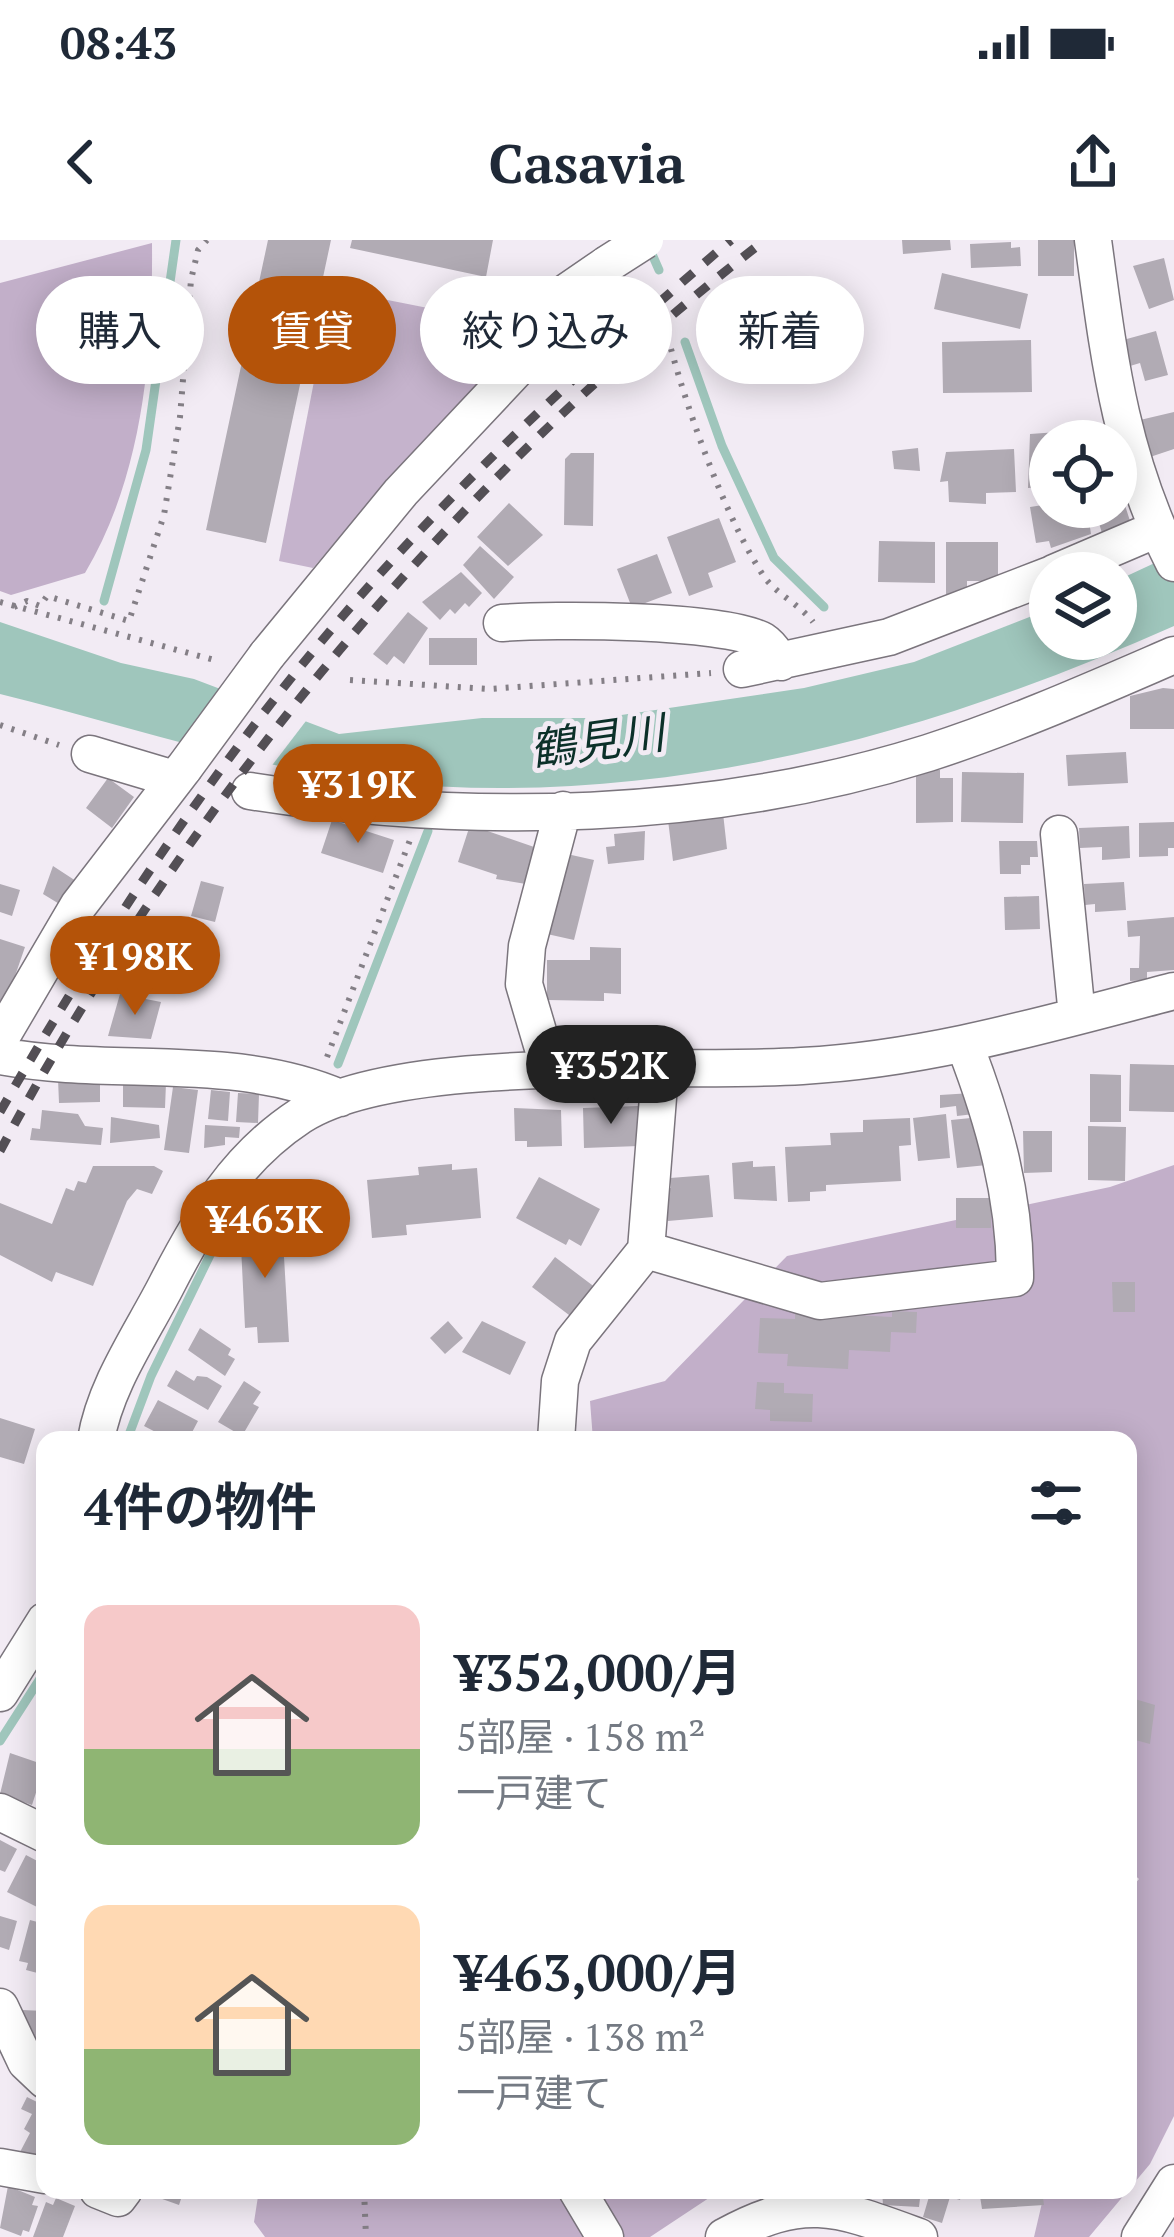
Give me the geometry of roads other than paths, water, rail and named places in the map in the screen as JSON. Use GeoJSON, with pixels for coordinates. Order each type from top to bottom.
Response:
{"type":"FeatureCollection","features":[{"type":"Feature","properties":{"kind":"street"},"geometry":{"type":"LineString","coordinates":[[0,1039],[78,907],[267,655],[400,491],[529,356],[540,319],[568,291],[645,240]]}},
{"type":"Feature","properties":{"kind":"street"},"geometry":{"type":"LineString","coordinates":[[1094,240],[1115,403],[1164,544],[1134,552]]}},
{"type":"Feature","properties":{"kind":"street"},"geometry":{"type":"LineString","coordinates":[[742,669],[889,637],[1029,583]]}},
{"type":"Feature","properties":{"kind":"street"},"geometry":{"type":"LineString","coordinates":[[502,623],[544,620],[726,630],[767,643],[781,662]]}},
{"type":"Feature","properties":{"kind":"street"},"geometry":{"type":"LineString","coordinates":[[250,791],[327,803],[563,811],[720,798],[862,771],[1072,700],[1174,655]]}},
{"type":"Feature","properties":{"kind":"street"},"geometry":{"type":"LineString","coordinates":[[89,754],[179,773]]}},
{"type":"Feature","properties":{"kind":"street"},"geometry":{"type":"LineString","coordinates":[[550,1072],[524,984],[526,946],[563,811]]}},
{"type":"Feature","properties":{"kind":"street"},"geometry":{"type":"LineString","coordinates":[[1059,834],[1077,1016]]}},
{"type":"Feature","properties":{"kind":"street"},"geometry":{"type":"LineString","coordinates":[[99,1431],[109,1396],[201,1219],[227,1181],[303,1114],[340,1099],[443,1078],[820,1065],[965,1046],[1174,992]]}},
{"type":"Feature","properties":{"kind":"street"},"geometry":{"type":"LineString","coordinates":[[646,1250],[820,1301],[1015,1278],[1015,1230],[992,1115],[965,1046]]}},
{"type":"Feature","properties":{"kind":"street"},"geometry":{"type":"LineString","coordinates":[[0,1056],[183,1067],[313,1087],[340,1099]]}},
{"type":"Feature","properties":{"kind":"street"},"geometry":{"type":"LineString","coordinates":[[557,1431],[560,1381],[573,1341],[646,1250],[660,1072]]}},
{"type":"Feature","properties":{"kind":"street"},"geometry":{"type":"LineString","coordinates":[[0,1693],[36,1635]]}},
{"type":"Feature","properties":{"kind":"street"},"geometry":{"type":"LineString","coordinates":[[0,1812],[36,1830]]}},
{"type":"Feature","properties":{"kind":"street"},"geometry":{"type":"LineString","coordinates":[[0,2007],[26,2062],[36,2071]]}},
{"type":"Feature","properties":{"kind":"street"},"geometry":{"type":"LineString","coordinates":[[0,2167],[36,2173]]}},
{"type":"Feature","properties":{"kind":"street"},"geometry":{"type":"LineString","coordinates":[[1140,2237],[1174,2183]]}},
{"type":"Feature","properties":{"kind":"street"},"geometry":{"type":"LineString","coordinates":[[583,2199],[605,2237]]}},
{"type":"Feature","properties":{"kind":"street"},"geometry":{"type":"LineString","coordinates":[[724,2237],[764,2215],[849,2199],[919,2237]]}},
{"type":"Feature","properties":{"kind":"water"},"geometry":{"type":"Polygon","coordinates":[[[1174,554],[1174,626],[1137,642],[1137,571],[1174,554]]]}},
{"type":"Feature","properties":{"kind":"water","name":"鶴見川"},"geometry":{"type":"Polygon","coordinates":[[[1029,617],[1029,660],[1093,660],[886,732],[787,756],[586,785],[484,788],[381,782],[285,767],[0,694],[0,622],[121,663],[194,679],[339,734],[482,718],[601,718],[804,688],[914,662],[1029,617]]]}},
{"type":"Feature","properties":{"kind":"waterway"},"geometry":{"type":"LineString","coordinates":[[104,601],[146,450],[176,240]]}},
{"type":"Feature","properties":{"kind":"waterway"},"geometry":{"type":"LineString","coordinates":[[648,245],[659,270]]}},
{"type":"Feature","properties":{"kind":"waterway"},"geometry":{"type":"LineString","coordinates":[[685,342],[722,446],[774,558],[824,607]]}},
{"type":"Feature","properties":{"kind":"waterway"},"geometry":{"type":"LineString","coordinates":[[338,1064],[428,831]]}},
{"type":"Feature","properties":{"kind":"waterway"},"geometry":{"type":"LineString","coordinates":[[130,1431],[151,1376],[230,1214]]}},
{"type":"Feature","properties":{"kind":"waterway"},"geometry":{"type":"LineString","coordinates":[[0,1741],[36,1685]]}},
{"type":"Feature","properties":{"kind":"railway"},"geometry":{"type":"LineString","coordinates":[[0,1112],[126,906],[218,773],[317,646],[500,450],[731,240]]}},
{"type":"Feature","properties":{"kind":"railway"},"geometry":{"type":"LineString","coordinates":[[0,1151],[154,896],[241,773],[335,656],[434,543],[539,436],[765,240]]}}]}
